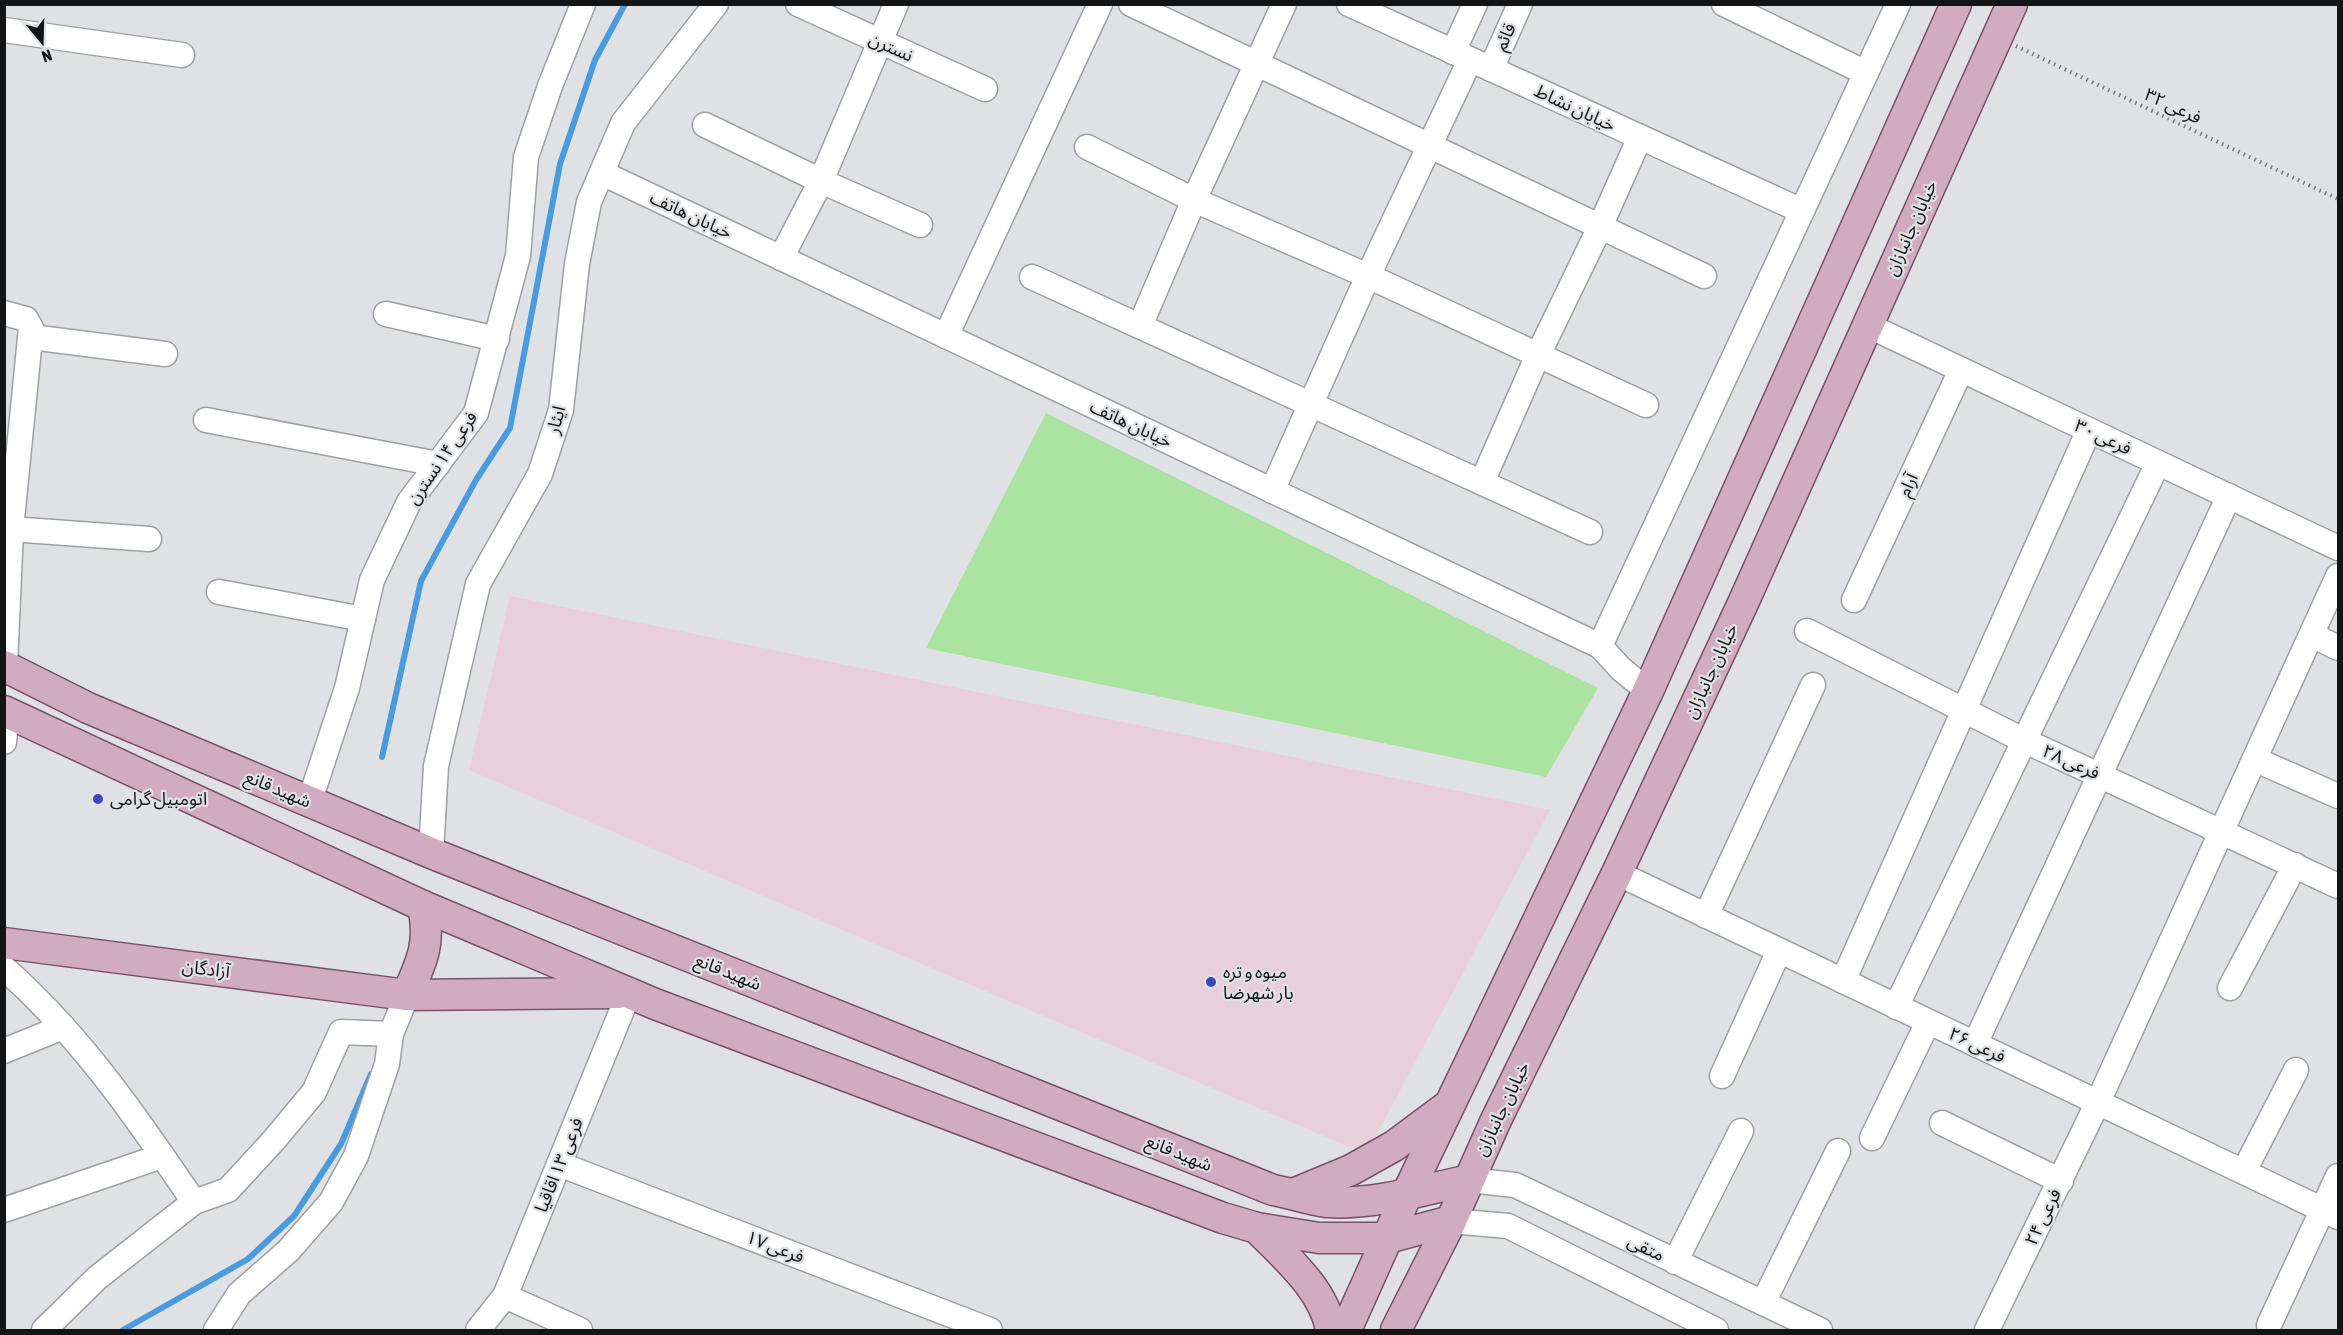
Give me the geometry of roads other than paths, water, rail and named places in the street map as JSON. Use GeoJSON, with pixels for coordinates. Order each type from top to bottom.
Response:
{"type":"FeatureCollection","features":[{"type":"Feature","properties":{"kind":"main road"},"geometry":{"type":"LineString","coordinates":[[1346,1330],[1407,1194],[1648,691],[1956,6]]}},
{"type":"Feature","properties":{"kind":"main road","name":"خیابان جانبازان"},"geometry":{"type":"LineString","coordinates":[[1396,1330],[1451,1221],[1744,601],[2001,19]]}},
{"type":"Feature","properties":{"kind":"main road","name":"شهید قانع"},"geometry":{"type":"LineString","coordinates":[[5,666],[88,708],[309,803],[1273,1190],[1325,1202],[1352,1202],[1407,1194],[1469,1180]]}},
{"type":"Feature","properties":{"kind":"main road"},"geometry":{"type":"LineString","coordinates":[[74,743],[88,708]]}},
{"type":"Feature","properties":{"kind":"main road"},"geometry":{"type":"LineString","coordinates":[[6,712],[423,906],[629,993],[1186,1205],[1257,1228],[1319,1238],[1387,1238],[1451,1221]]}},
{"type":"Feature","properties":{"kind":"main road"},"geometry":{"type":"LineString","coordinates":[[407,995],[420,967],[428,928],[423,906]]}},
{"type":"Feature","properties":{"kind":"main road","name":"آزادگان"},"geometry":{"type":"LineString","coordinates":[[4,943],[407,995],[629,993]]}},
{"type":"Feature","properties":{"kind":"main road"},"geometry":{"type":"LineString","coordinates":[[1293,1194],[1351,1170],[1377,1156],[1450,1104]]}},
{"type":"Feature","properties":{"kind":"main road"},"geometry":{"type":"LineString","coordinates":[[1257,1228],[1308,1282],[1329,1317],[1331,1330]]}},
{"type":"Feature","properties":{"kind":"street","name":"فرعی ۱۴ نسترن"},"geometry":{"type":"LineString","coordinates":[[309,803],[348,688],[372,579],[409,502],[476,413],[518,256],[526,157],[550,86],[583,4]]}},
{"type":"Feature","properties":{"kind":"street","name":"ایثار"},"geometry":{"type":"LineString","coordinates":[[431,853],[436,766],[478,584],[540,474],[561,410],[577,264],[589,202],[623,123],[716,4]]}},
{"type":"Feature","properties":{"kind":"street","name":"نسترن"},"geometry":{"type":"LineString","coordinates":[[798,4],[985,89]]}},
{"type":"Feature","properties":{"kind":"street"},"geometry":{"type":"LineString","coordinates":[[781,258],[821,181],[896,4]]}},
{"type":"Feature","properties":{"kind":"street"},"geometry":{"type":"LineString","coordinates":[[946,336],[1100,4]]}},
{"type":"Feature","properties":{"kind":"street"},"geometry":{"type":"LineString","coordinates":[[1131,4],[1704,276]]}},
{"type":"Feature","properties":{"kind":"street"},"geometry":{"type":"LineString","coordinates":[[1140,326],[1194,200],[1284,4]]}},
{"type":"Feature","properties":{"kind":"street","name":"خیابان نشاط"},"geometry":{"type":"LineString","coordinates":[[1349,4],[1802,211]]}},
{"type":"Feature","properties":{"kind":"street"},"geometry":{"type":"LineString","coordinates":[[1272,491],[1368,276],[1471,60],[1475,4]]}},
{"type":"Feature","properties":{"kind":"street","name":"قائم"},"geometry":{"type":"LineString","coordinates":[[1471,60],[1520,4]]}},
{"type":"Feature","properties":{"kind":"street"},"geometry":{"type":"LineString","coordinates":[[1724,4],[1866,73]]}},
{"type":"Feature","properties":{"kind":"street"},"geometry":{"type":"LineString","coordinates":[[1600,646],[1898,4]]}},
{"type":"Feature","properties":{"kind":"street"},"geometry":{"type":"LineString","coordinates":[[4,30],[182,55]]}},
{"type":"Feature","properties":{"kind":"street"},"geometry":{"type":"LineString","coordinates":[[705,125],[821,181],[920,225]]}},
{"type":"Feature","properties":{"kind":"street"},"geometry":{"type":"LineString","coordinates":[[1482,482],[1538,355],[1600,227],[1640,137]]}},
{"type":"Feature","properties":{"kind":"street"},"geometry":{"type":"LineString","coordinates":[[1087,147],[1194,200],[1368,276],[1646,405]]}},
{"type":"Feature","properties":{"kind":"street","name":"خیابان هاتف"},"geometry":{"type":"LineString","coordinates":[[602,173],[1600,646],[1621,669],[1648,691]]}},
{"type":"Feature","properties":{"kind":"street"},"geometry":{"type":"LineString","coordinates":[[1032,277],[1590,532]]}},
{"type":"Feature","properties":{"kind":"street"},"geometry":{"type":"LineString","coordinates":[[5,666],[11,529],[12,435],[31,337],[31,328],[26,319],[12,314]]}},
{"type":"Feature","properties":{"kind":"street"},"geometry":{"type":"LineString","coordinates":[[386,314],[497,339]]}},
{"type":"Feature","properties":{"kind":"street","name":"فرعی ۳۰"},"geometry":{"type":"LineString","coordinates":[[1867,325],[2338,548]]}},
{"type":"Feature","properties":{"kind":"street"},"geometry":{"type":"LineString","coordinates":[[31,337],[165,354]]}},
{"type":"Feature","properties":{"kind":"street","name":"آرام"},"geometry":{"type":"LineString","coordinates":[[1854,600],[1961,370]]}},
{"type":"Feature","properties":{"kind":"street"},"geometry":{"type":"LineString","coordinates":[[206,420],[438,464]]}},
{"type":"Feature","properties":{"kind":"street"},"geometry":{"type":"LineString","coordinates":[[1843,981],[2089,430]]}},
{"type":"Feature","properties":{"kind":"street"},"geometry":{"type":"LineString","coordinates":[[1896,1007],[2158,463]]}},
{"type":"Feature","properties":{"kind":"street"},"geometry":{"type":"LineString","coordinates":[[1975,1044],[2229,496]]}},
{"type":"Feature","properties":{"kind":"street"},"geometry":{"type":"LineString","coordinates":[[11,529],[149,539]]}},
{"type":"Feature","properties":{"kind":"street","name":"فرعی ۲۴"},"geometry":{"type":"LineString","coordinates":[[1987,1330],[2098,1102],[2338,576]]}},
{"type":"Feature","properties":{"kind":"street"},"geometry":{"type":"LineString","coordinates":[[219,592],[363,619]]}},
{"type":"Feature","properties":{"kind":"street","name":"فرعی ۲۸"},"geometry":{"type":"LineString","coordinates":[[1807,631],[2024,740],[2338,886]]}},
{"type":"Feature","properties":{"kind":"street"},"geometry":{"type":"LineString","coordinates":[[2312,635],[2338,648]]}},
{"type":"Feature","properties":{"kind":"street"},"geometry":{"type":"LineString","coordinates":[[1707,916],[1813,685]]}},
{"type":"Feature","properties":{"kind":"street"},"geometry":{"type":"LineString","coordinates":[[4,742],[6,712]]}},
{"type":"Feature","properties":{"kind":"street"},"geometry":{"type":"LineString","coordinates":[[2256,760],[2338,796]]}},
{"type":"Feature","properties":{"kind":"street"},"geometry":{"type":"LineString","coordinates":[[2230,988],[2295,865]]}},
{"type":"Feature","properties":{"kind":"street","name":"فرعی ۲۶"},"geometry":{"type":"LineString","coordinates":[[1617,873],[2330,1213]]}},
{"type":"Feature","properties":{"kind":"street"},"geometry":{"type":"LineString","coordinates":[[1722,1076],[1779,951]]}},
{"type":"Feature","properties":{"kind":"street"},"geometry":{"type":"LineString","coordinates":[[4,968],[40,1000],[116,1089],[194,1202]]}},
{"type":"Feature","properties":{"kind":"street","name":"فرعی ۱۳ اقاقیا"},"geometry":{"type":"LineString","coordinates":[[478,1330],[505,1296],[629,993]]}},
{"type":"Feature","properties":{"kind":"street"},"geometry":{"type":"LineString","coordinates":[[216,1330],[239,1294],[288,1251],[331,1202],[356,1156],[387,1064],[391,1034],[407,995]]}},
{"type":"Feature","properties":{"kind":"street"},"geometry":{"type":"LineString","coordinates":[[1872,1138],[1928,1022]]}},
{"type":"Feature","properties":{"kind":"street"},"geometry":{"type":"LineString","coordinates":[[4,1051],[63,1027]]}},
{"type":"Feature","properties":{"kind":"street"},"geometry":{"type":"LineString","coordinates":[[44,1330],[97,1278],[194,1202],[228,1190],[314,1092],[341,1032],[391,1034]]}},
{"type":"Feature","properties":{"kind":"street"},"geometry":{"type":"LineString","coordinates":[[2244,1171],[2296,1070]]}},
{"type":"Feature","properties":{"kind":"street"},"geometry":{"type":"LineString","coordinates":[[1942,1123],[2061,1181]]}},
{"type":"Feature","properties":{"kind":"street"},"geometry":{"type":"LineString","coordinates":[[1675,1262],[1741,1131]]}},
{"type":"Feature","properties":{"kind":"street"},"geometry":{"type":"LineString","coordinates":[[1763,1303],[1838,1151]]}},
{"type":"Feature","properties":{"kind":"street"},"geometry":{"type":"LineString","coordinates":[[4,1210],[162,1156]]}},
{"type":"Feature","properties":{"kind":"street","name":"فرعی ۱۷"},"geometry":{"type":"LineString","coordinates":[[559,1164],[990,1330]]}},
{"type":"Feature","properties":{"kind":"street"},"geometry":{"type":"LineString","coordinates":[[2269,1325],[2330,1213],[2338,1176]]}},
{"type":"Feature","properties":{"kind":"street","name":"متقی"},"geometry":{"type":"LineString","coordinates":[[1469,1180],[1515,1185],[1820,1330]]}},
{"type":"Feature","properties":{"kind":"street"},"geometry":{"type":"LineString","coordinates":[[1451,1221],[1508,1226],[1716,1330]]}},
{"type":"Feature","properties":{"kind":"street"},"geometry":{"type":"LineString","coordinates":[[505,1296],[580,1330]]}},
{"type":"Feature","properties":{"kind":"waterway"},"geometry":{"type":"LineString","coordinates":[[382,757],[421,581],[476,480],[510,428],[560,164],[595,60],[625,4]]}},
{"type":"Feature","properties":{"kind":"waterway"},"geometry":{"type":"LineString","coordinates":[[123,1330],[248,1259],[294,1216],[341,1144],[371,1074]]}},
{"type":"Feature","properties":{"kind":"place","name":"اتومبیل گرامی"},"geometry":{"type":"Point","coordinates":[98,799]}},
{"type":"Feature","properties":{"kind":"place","name":"میوه و تره بار شهرضا"},"geometry":{"type":"Point","coordinates":[1211,982]}}]}
